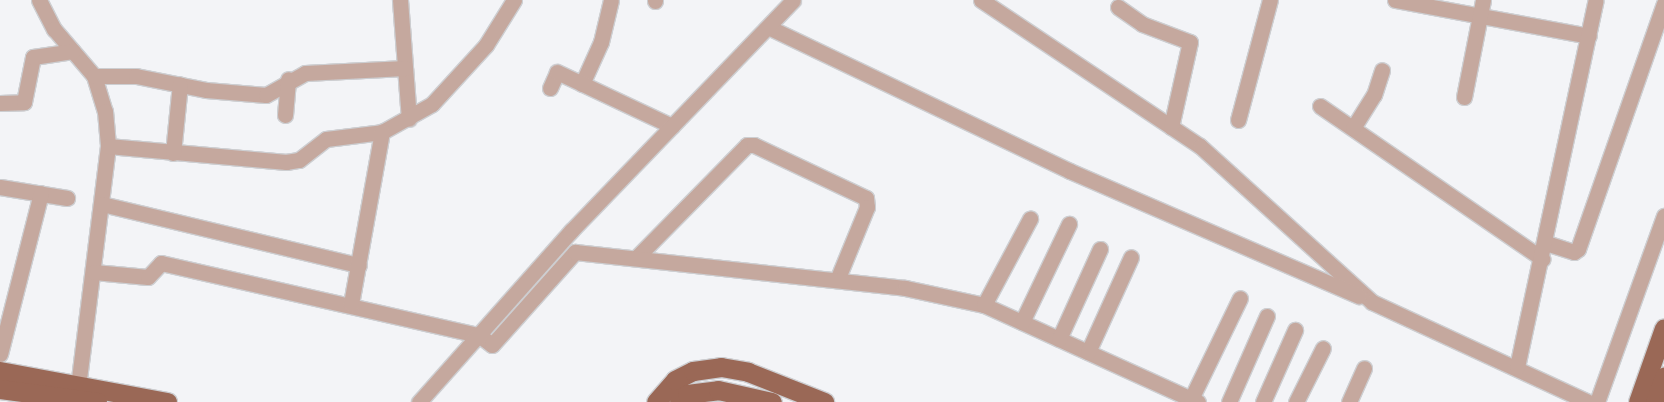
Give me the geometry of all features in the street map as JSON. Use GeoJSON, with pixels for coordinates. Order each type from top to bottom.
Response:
{"type":"FeatureCollection","features":[{"type":"Feature","properties":{"kind":"main road"},"geometry":{"type":"LineString","coordinates":[[1638,402],[1664,328]]}},
{"type":"Feature","properties":{"kind":"main road"},"geometry":{"type":"LineString","coordinates":[[656,402],[675,380],[693,371],[721,367],[748,372],[824,402]]}},
{"type":"Feature","properties":{"kind":"main road"},"geometry":{"type":"LineString","coordinates":[[0,371],[97,402]]}},
{"type":"Feature","properties":{"kind":"main road"},"geometry":{"type":"LineString","coordinates":[[1655,402],[1664,377]]}},
{"type":"Feature","properties":{"kind":"main road"},"geometry":{"type":"LineString","coordinates":[[0,389],[167,402]]}},
{"type":"Feature","properties":{"kind":"main road"},"geometry":{"type":"LineString","coordinates":[[679,402],[687,394],[718,390],[772,402]]}},
{"type":"Feature","properties":{"kind":"street"},"geometry":{"type":"LineString","coordinates":[[39,0],[73,51],[94,76],[105,111],[108,146],[94,272],[77,396]]}},
{"type":"Feature","properties":{"kind":"street"},"geometry":{"type":"LineString","coordinates":[[400,0],[409,119]]}},
{"type":"Feature","properties":{"kind":"street"},"geometry":{"type":"LineString","coordinates":[[108,146],[286,162],[299,160],[326,139],[382,132],[409,119],[432,104],[486,45],[514,0]]}},
{"type":"Feature","properties":{"kind":"street"},"geometry":{"type":"LineString","coordinates":[[582,84],[601,42],[612,0]]}},
{"type":"Feature","properties":{"kind":"street"},"geometry":{"type":"LineString","coordinates":[[419,402],[478,335],[672,126],[793,0]]}},
{"type":"Feature","properties":{"kind":"street"},"geometry":{"type":"LineString","coordinates":[[982,0],[1002,5],[1200,146],[1372,302]]}},
{"type":"Feature","properties":{"kind":"street"},"geometry":{"type":"LineString","coordinates":[[1238,120],[1270,0]]}},
{"type":"Feature","properties":{"kind":"street"},"geometry":{"type":"LineString","coordinates":[[1395,0],[1482,7],[1589,36]]}},
{"type":"Feature","properties":{"kind":"street"},"geometry":{"type":"LineString","coordinates":[[1517,367],[1543,259],[1596,0]]}},
{"type":"Feature","properties":{"kind":"street"},"geometry":{"type":"LineString","coordinates":[[1546,243],[1574,252],[1578,248],[1664,4]]}},
{"type":"Feature","properties":{"kind":"street"},"geometry":{"type":"LineString","coordinates":[[1118,7],[1142,24],[1190,42],[1171,127]]}},
{"type":"Feature","properties":{"kind":"street"},"geometry":{"type":"LineString","coordinates":[[1464,97],[1482,7]]}},
{"type":"Feature","properties":{"kind":"street"},"geometry":{"type":"LineString","coordinates":[[768,26],[1070,171],[1372,302],[1517,367],[1588,402]]}},
{"type":"Feature","properties":{"kind":"street"},"geometry":{"type":"LineString","coordinates":[[0,104],[24,102],[33,57],[73,51]]}},
{"type":"Feature","properties":{"kind":"street"},"geometry":{"type":"LineString","coordinates":[[94,76],[266,95],[288,79],[304,73],[405,68]]}},
{"type":"Feature","properties":{"kind":"street"},"geometry":{"type":"LineString","coordinates":[[1353,128],[1374,95],[1382,70]]}},
{"type":"Feature","properties":{"kind":"street"},"geometry":{"type":"LineString","coordinates":[[550,88],[557,72],[672,126]]}},
{"type":"Feature","properties":{"kind":"street"},"geometry":{"type":"LineString","coordinates":[[285,115],[288,79]]}},
{"type":"Feature","properties":{"kind":"street"},"geometry":{"type":"LineString","coordinates":[[173,153],[180,84]]}},
{"type":"Feature","properties":{"kind":"street"},"geometry":{"type":"LineString","coordinates":[[1320,106],[1543,259]]}},
{"type":"Feature","properties":{"kind":"street"},"geometry":{"type":"LineString","coordinates":[[351,304],[382,132]]}},
{"type":"Feature","properties":{"kind":"street"},"geometry":{"type":"LineString","coordinates":[[636,258],[747,145],[754,145],[866,198],[867,207],[837,280]]}},
{"type":"Feature","properties":{"kind":"street"},"geometry":{"type":"LineString","coordinates":[[0,187],[67,198]]}},
{"type":"Feature","properties":{"kind":"street"},"geometry":{"type":"LineString","coordinates":[[0,354],[41,193]]}},
{"type":"Feature","properties":{"kind":"street"},"geometry":{"type":"LineString","coordinates":[[102,204],[359,265]]}},
{"type":"Feature","properties":{"kind":"street"},"geometry":{"type":"LineString","coordinates":[[1597,402],[1664,216]]}},
{"type":"Feature","properties":{"kind":"street"},"geometry":{"type":"LineString","coordinates":[[984,305],[1030,219]]}},
{"type":"Feature","properties":{"kind":"street"},"geometry":{"type":"LineString","coordinates":[[1022,322],[1069,224]]}},
{"type":"Feature","properties":{"kind":"street"},"geometry":{"type":"LineString","coordinates":[[1059,339],[1100,249]]}},
{"type":"Feature","properties":{"kind":"street"},"geometry":{"type":"LineString","coordinates":[[94,272],[148,278],[160,263],[351,304],[478,335],[492,345],[575,252],[941,292],[984,305],[1194,400],[1240,298]]}},
{"type":"Feature","properties":{"kind":"street"},"geometry":{"type":"LineString","coordinates":[[1088,352],[1131,257]]}},
{"type":"Feature","properties":{"kind":"street"},"geometry":{"type":"LineString","coordinates":[[1229,402],[1267,316]]}},
{"type":"Feature","properties":{"kind":"street"},"geometry":{"type":"LineString","coordinates":[[1263,402],[1295,330]]}},
{"type":"Feature","properties":{"kind":"street"},"geometry":{"type":"LineString","coordinates":[[1296,402],[1322,348]]}},
{"type":"Feature","properties":{"kind":"street"},"geometry":{"type":"LineString","coordinates":[[1349,402],[1364,368]]}}]}
